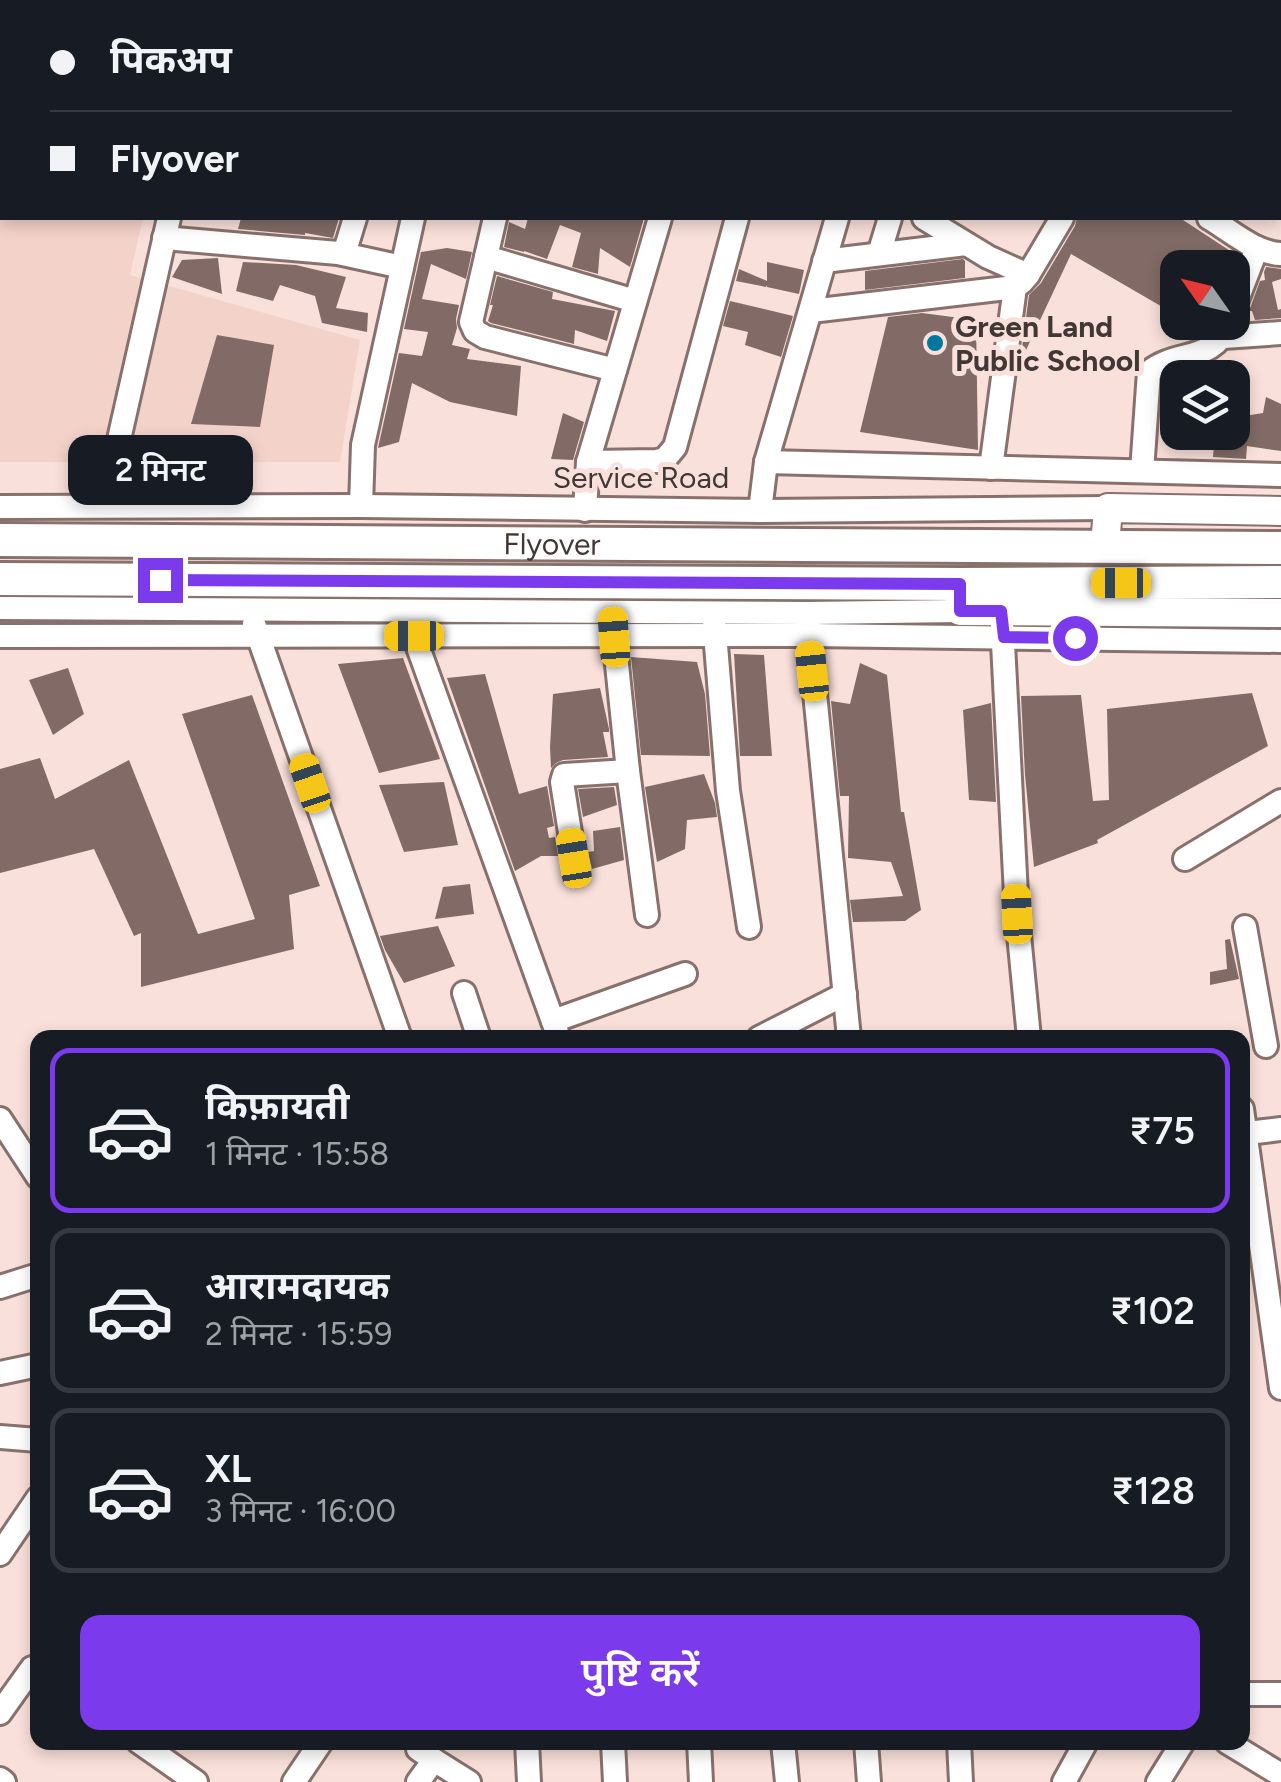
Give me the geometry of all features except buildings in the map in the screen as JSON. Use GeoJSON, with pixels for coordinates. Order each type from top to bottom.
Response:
{"type":"FeatureCollection","features":[{"type":"Feature","properties":{"kind":"highway","name":"Flyover"},"geometry":{"type":"LineString","coordinates":[[0,540],[1281,548]]}},
{"type":"Feature","properties":{"kind":"highway","name":"Flyover"},"geometry":{"type":"LineString","coordinates":[[0,579],[960,597],[1281,582]]}},
{"type":"Feature","properties":{"kind":"main road","name":"Service Road"},"geometry":{"type":"LineString","coordinates":[[1108,508],[1281,512]]}},
{"type":"Feature","properties":{"kind":"main road"},"geometry":{"type":"LineString","coordinates":[[1105,546],[1108,508]]}},
{"type":"Feature","properties":{"kind":"main road"},"geometry":{"type":"LineString","coordinates":[[960,597],[1002,624],[1281,613]]}},
{"type":"Feature","properties":{"kind":"street"},"geometry":{"type":"LineString","coordinates":[[344,254],[354,220]]}},
{"type":"Feature","properties":{"kind":"street"},"geometry":{"type":"LineString","coordinates":[[360,506],[363,445],[414,220]]}},
{"type":"Feature","properties":{"kind":"street"},"geometry":{"type":"LineString","coordinates":[[495,220],[471,322],[475,332],[615,370]]}},
{"type":"Feature","properties":{"kind":"street"},"geometry":{"type":"LineString","coordinates":[[585,510],[588,462],[659,220]]}},
{"type":"Feature","properties":{"kind":"street"},"geometry":{"type":"LineString","coordinates":[[588,462],[657,461],[675,447],[737,220]]}},
{"type":"Feature","properties":{"kind":"street"},"geometry":{"type":"LineString","coordinates":[[760,510],[766,462],[836,220]]}},
{"type":"Feature","properties":{"kind":"street"},"geometry":{"type":"LineString","coordinates":[[879,254],[889,220]]}},
{"type":"Feature","properties":{"kind":"street"},"geometry":{"type":"LineString","coordinates":[[927,220],[1021,281]]}},
{"type":"Feature","properties":{"kind":"street"},"geometry":{"type":"LineString","coordinates":[[991,468],[1021,281],[1061,220]]}},
{"type":"Feature","properties":{"kind":"street"},"geometry":{"type":"LineString","coordinates":[[1213,220],[1256,248],[1281,254]]}},
{"type":"Feature","properties":{"kind":"street"},"geometry":{"type":"LineString","coordinates":[[110,506],[120,434],[167,228],[344,254],[402,267]]}},
{"type":"Feature","properties":{"kind":"street"},"geometry":{"type":"LineString","coordinates":[[824,261],[966,244]]}},
{"type":"Feature","properties":{"kind":"street"},"geometry":{"type":"LineString","coordinates":[[1250,264],[1256,248]]}},
{"type":"Feature","properties":{"kind":"street"},"geometry":{"type":"LineString","coordinates":[[486,257],[635,301]]}},
{"type":"Feature","properties":{"kind":"street"},"geometry":{"type":"LineString","coordinates":[[811,311],[1021,281]]}},
{"type":"Feature","properties":{"kind":"street"},"geometry":{"type":"LineString","coordinates":[[1250,331],[1281,333]]}},
{"type":"Feature","properties":{"kind":"street"},"geometry":{"type":"LineString","coordinates":[[1142,472],[1149,372],[1212,348],[1218,340]]}},
{"type":"Feature","properties":{"kind":"street"},"geometry":{"type":"LineString","coordinates":[[766,462],[1281,475]]}},
{"type":"Feature","properties":{"kind":"street","name":"Service Road"},"geometry":{"type":"LineString","coordinates":[[0,507],[1108,508]]}},
{"type":"Feature","properties":{"kind":"street"},"geometry":{"type":"LineString","coordinates":[[808,624],[960,597]]}},
{"type":"Feature","properties":{"kind":"street"},"geometry":{"type":"LineString","coordinates":[[0,608],[612,612],[714,624],[1002,624],[1281,642]]}},
{"type":"Feature","properties":{"kind":"street"},"geometry":{"type":"LineString","coordinates":[[249,611],[397,1030]]}},
{"type":"Feature","properties":{"kind":"street"},"geometry":{"type":"LineString","coordinates":[[612,612],[647,916]]}},
{"type":"Feature","properties":{"kind":"street"},"geometry":{"type":"LineString","coordinates":[[0,636],[614,637],[714,624]]}},
{"type":"Feature","properties":{"kind":"street"},"geometry":{"type":"LineString","coordinates":[[714,624],[728,790],[750,927]]}},
{"type":"Feature","properties":{"kind":"street"},"geometry":{"type":"LineString","coordinates":[[808,624],[848,1030]]}},
{"type":"Feature","properties":{"kind":"street"},"geometry":{"type":"LineString","coordinates":[[1002,624],[1017,914],[1028,1030]]}},
{"type":"Feature","properties":{"kind":"street"},"geometry":{"type":"LineString","coordinates":[[414,636],[556,1029],[685,974]]}},
{"type":"Feature","properties":{"kind":"street"},"geometry":{"type":"LineString","coordinates":[[574,858],[564,776],[628,771]]}},
{"type":"Feature","properties":{"kind":"street"},"geometry":{"type":"LineString","coordinates":[[1184,860],[1281,801]]}},
{"type":"Feature","properties":{"kind":"street"},"geometry":{"type":"LineString","coordinates":[[1245,926],[1263,1046]]}},
{"type":"Feature","properties":{"kind":"street"},"geometry":{"type":"LineString","coordinates":[[464,994],[476,1030]]}},
{"type":"Feature","properties":{"kind":"street"},"geometry":{"type":"LineString","coordinates":[[774,1030],[844,994]]}},
{"type":"Feature","properties":{"kind":"street"},"geometry":{"type":"LineString","coordinates":[[0,1120],[30,1165]]}},
{"type":"Feature","properties":{"kind":"street"},"geometry":{"type":"LineString","coordinates":[[1250,1134],[1281,1129]]}},
{"type":"Feature","properties":{"kind":"street"},"geometry":{"type":"LineString","coordinates":[[1250,1156],[1274,1284],[1280,1373]]}},
{"type":"Feature","properties":{"kind":"street"},"geometry":{"type":"LineString","coordinates":[[1257,1206],[1281,1203]]}},
{"type":"Feature","properties":{"kind":"street"},"geometry":{"type":"LineString","coordinates":[[0,1287],[30,1278]]}},
{"type":"Feature","properties":{"kind":"street"},"geometry":{"type":"LineString","coordinates":[[0,1373],[30,1367]]}},
{"type":"Feature","properties":{"kind":"street"},"geometry":{"type":"LineString","coordinates":[[0,1437],[30,1439]]}},
{"type":"Feature","properties":{"kind":"street"},"geometry":{"type":"LineString","coordinates":[[0,1554],[30,1510]]}},
{"type":"Feature","properties":{"kind":"street"},"geometry":{"type":"LineString","coordinates":[[0,1713],[30,1674]]}},
{"type":"Feature","properties":{"kind":"street"},"geometry":{"type":"LineString","coordinates":[[1250,1694],[1281,1694]]}},
{"type":"Feature","properties":{"kind":"street"},"geometry":{"type":"LineString","coordinates":[[149,1750],[188,1780]]}},
{"type":"Feature","properties":{"kind":"street"},"geometry":{"type":"LineString","coordinates":[[294,1782],[315,1750]]}},
{"type":"Feature","properties":{"kind":"street"},"geometry":{"type":"LineString","coordinates":[[527,1750],[529,1782]]}},
{"type":"Feature","properties":{"kind":"street"},"geometry":{"type":"LineString","coordinates":[[613,1750],[615,1782]]}},
{"type":"Feature","properties":{"kind":"street"},"geometry":{"type":"LineString","coordinates":[[700,1750],[702,1782]]}},
{"type":"Feature","properties":{"kind":"street"},"geometry":{"type":"LineString","coordinates":[[784,1750],[786,1782]]}},
{"type":"Feature","properties":{"kind":"street"},"geometry":{"type":"LineString","coordinates":[[867,1750],[869,1782]]}},
{"type":"Feature","properties":{"kind":"street"},"geometry":{"type":"LineString","coordinates":[[959,1750],[961,1782]]}},
{"type":"Feature","properties":{"kind":"street"},"geometry":{"type":"LineString","coordinates":[[1064,1782],[1082,1750]]}},
{"type":"Feature","properties":{"kind":"street"},"geometry":{"type":"LineString","coordinates":[[1158,1782],[1177,1750]]}},
{"type":"Feature","properties":{"kind":"street"},"geometry":{"type":"LineString","coordinates":[[1240,1750],[1281,1775],[1277,1782]]}},
{"type":"Feature","properties":{"kind":"street"},"geometry":{"type":"LineString","coordinates":[[418,1782],[426,1751],[469,1782]]}},
{"type":"Feature","properties":{"kind":"shaded area"},"geometry":{"type":"Polygon","coordinates":[[[0,220],[143,220],[130,275],[360,340],[340,462],[0,462],[0,220]]]}},
{"type":"Feature","properties":{"kind":"place","name":"Green Land Public School"},"geometry":{"type":"Point","coordinates":[935,343]}},
{"type":"Feature","properties":{"kind":"route"},"geometry":{"type":"LineString","coordinates":[[160,580],[960,584],[960,611],[1001,611],[1004,637],[1075,638]]}}]}
